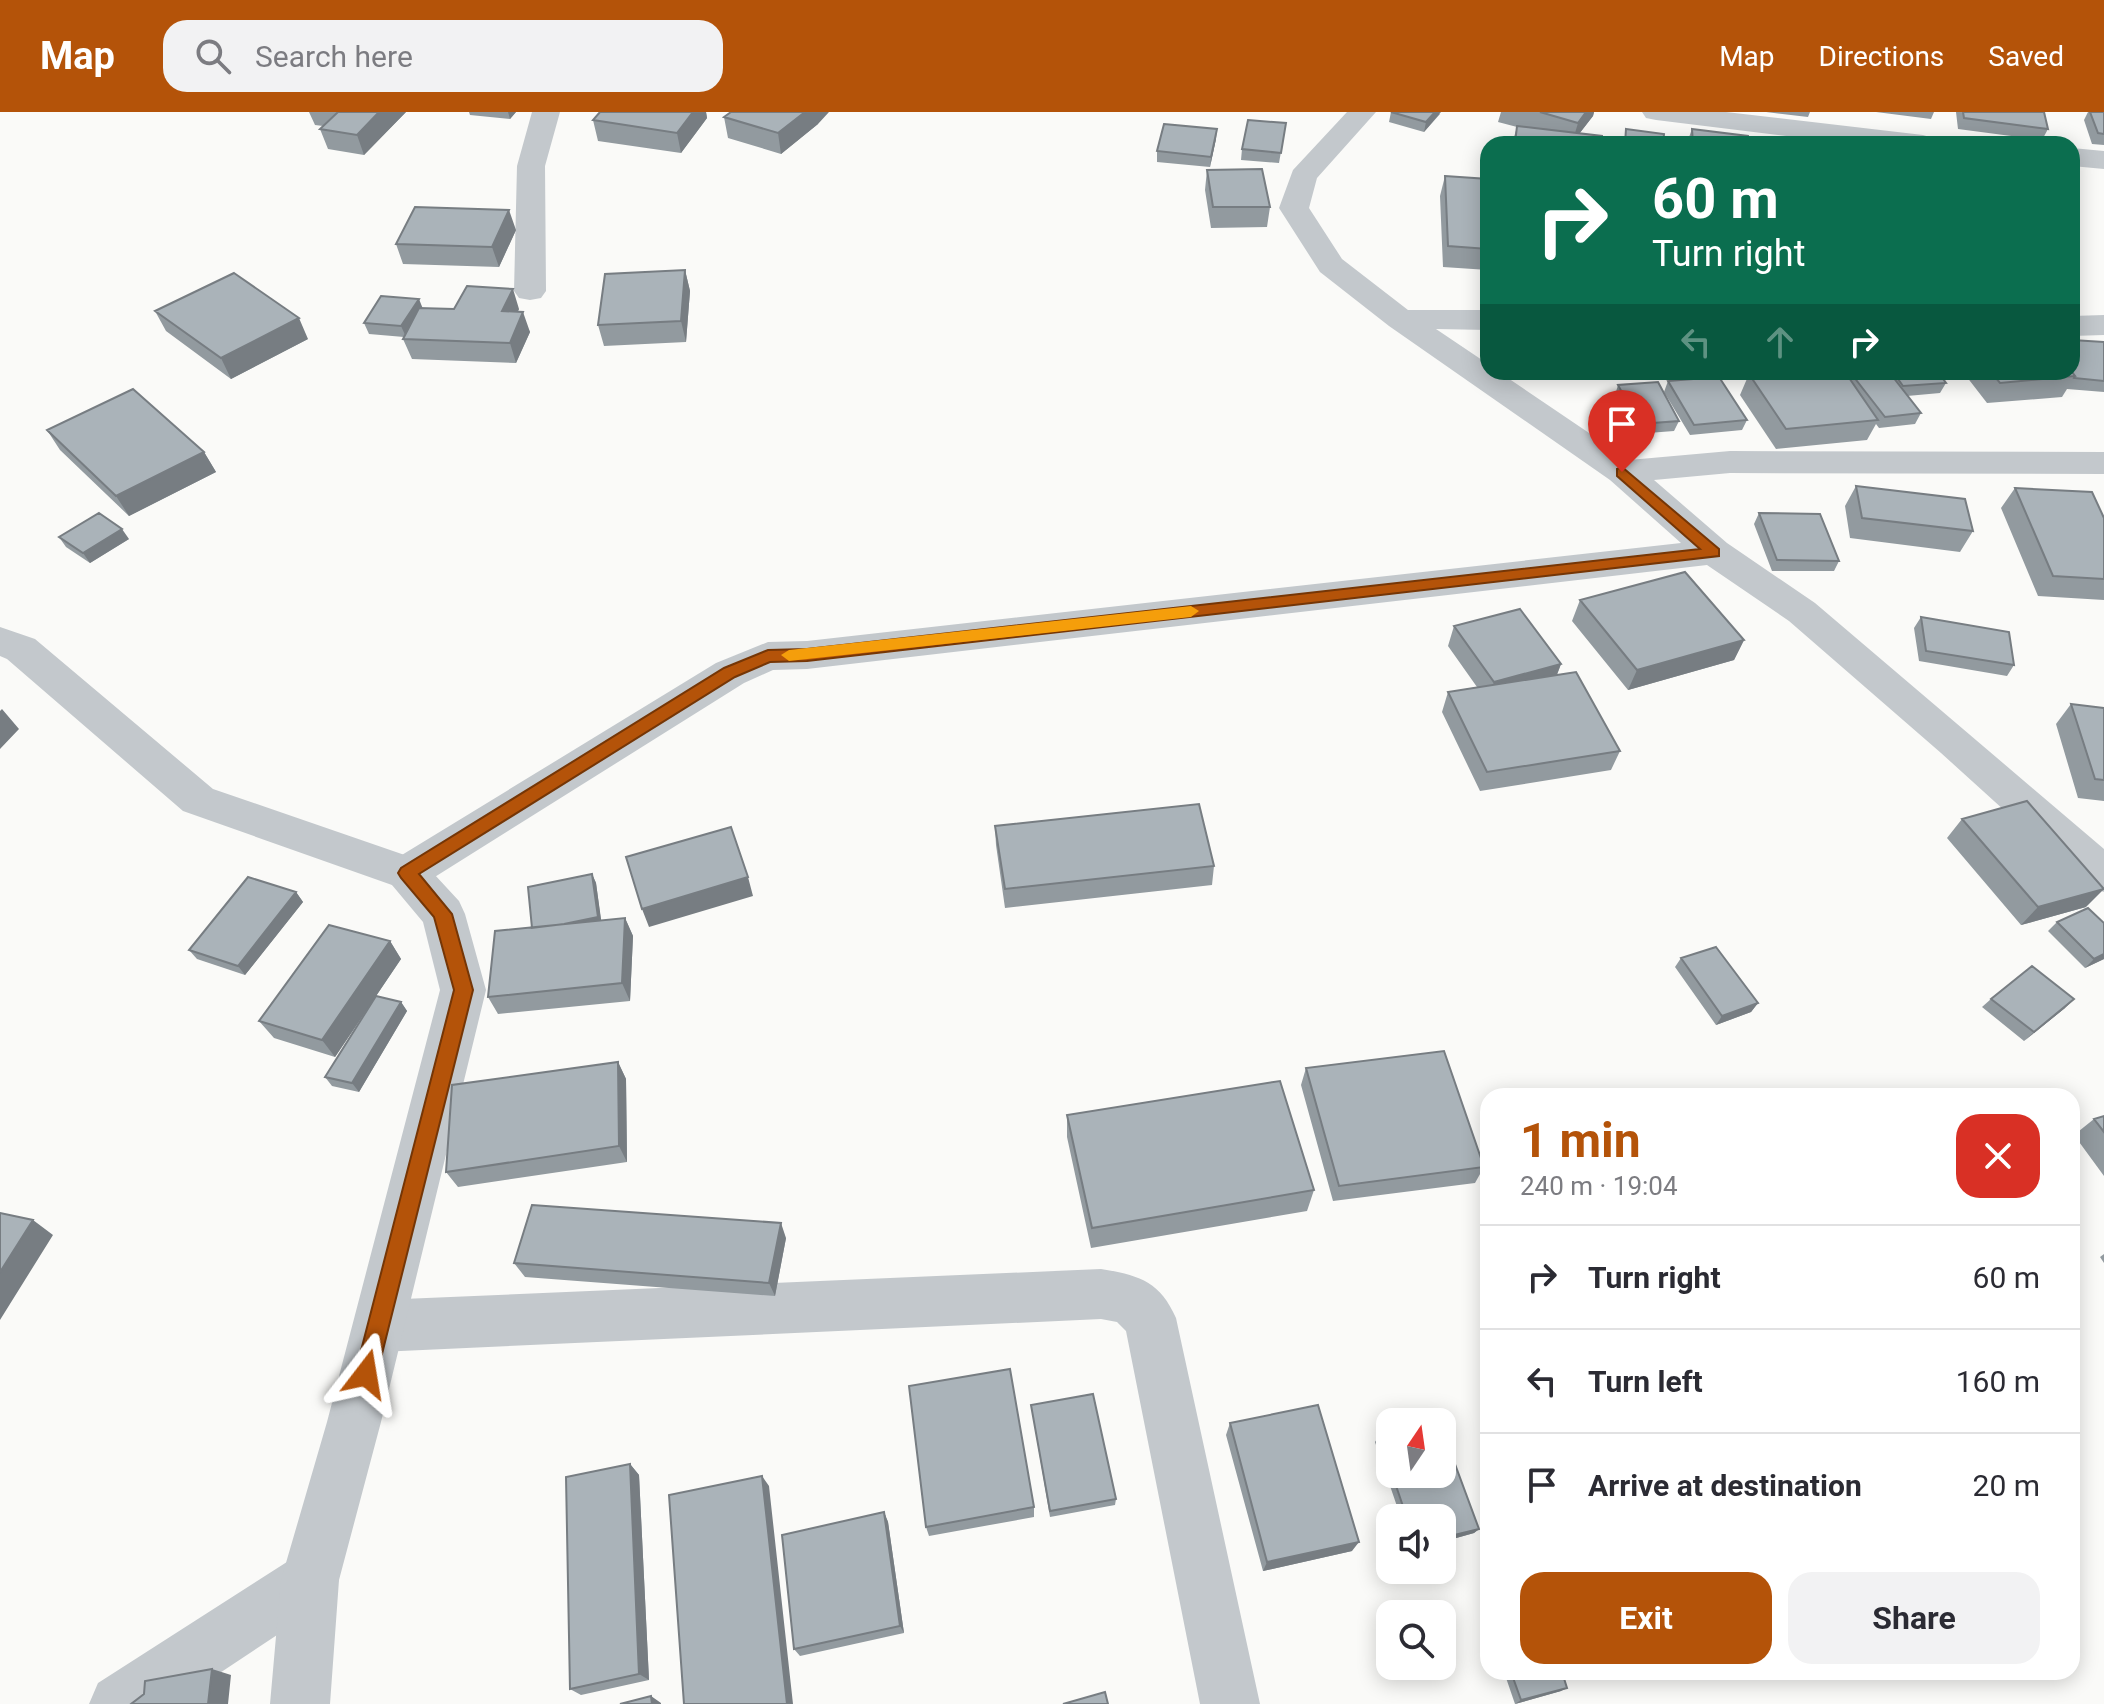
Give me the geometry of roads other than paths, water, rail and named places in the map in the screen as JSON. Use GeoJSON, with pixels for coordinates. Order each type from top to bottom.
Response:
{"type":"FeatureCollection","features":[{"type":"Feature","properties":{"kind":"street"},"geometry":{"type":"LineString","coordinates":[[530,291],[531,166],[546,112]]}},
{"type":"Feature","properties":{"kind":"street"},"geometry":{"type":"LineString","coordinates":[[1362,112],[1303,176],[1294,208],[1331,265],[1400,319],[1480,374]]}},
{"type":"Feature","properties":{"kind":"street"},"geometry":{"type":"LineString","coordinates":[[1656,112],[1856,136]]}},
{"type":"Feature","properties":{"kind":"street"},"geometry":{"type":"LineString","coordinates":[[2080,158],[2104,160]]}},
{"type":"Feature","properties":{"kind":"street"},"geometry":{"type":"LineString","coordinates":[[1400,319],[1480,320]]}},
{"type":"Feature","properties":{"kind":"street"},"geometry":{"type":"LineString","coordinates":[[2080,326],[2104,325]]}},
{"type":"Feature","properties":{"kind":"street"},"geometry":{"type":"LineString","coordinates":[[1489,380],[1622,472],[1714,552],[1802,612],[1955,742],[2104,875]]}},
{"type":"Feature","properties":{"kind":"street"},"geometry":{"type":"LineString","coordinates":[[1622,472],[1730,462],[2104,463]]}},
{"type":"Feature","properties":{"kind":"street"},"geometry":{"type":"LineString","coordinates":[[407,873],[730,673],[768,656],[807,655],[1714,552]]}},
{"type":"Feature","properties":{"kind":"street"},"geometry":{"type":"LineString","coordinates":[[0,641],[21,649],[198,800],[407,873],[443,914],[463,990],[379,1326],[310,1580],[300,1704]]}},
{"type":"Feature","properties":{"kind":"street"},"geometry":{"type":"LineString","coordinates":[[379,1326],[1101,1294],[1130,1299],[1150,1318],[1230,1704]]}},
{"type":"Feature","properties":{"kind":"street"},"geometry":{"type":"LineString","coordinates":[[119,1704],[310,1580]]}}]}
